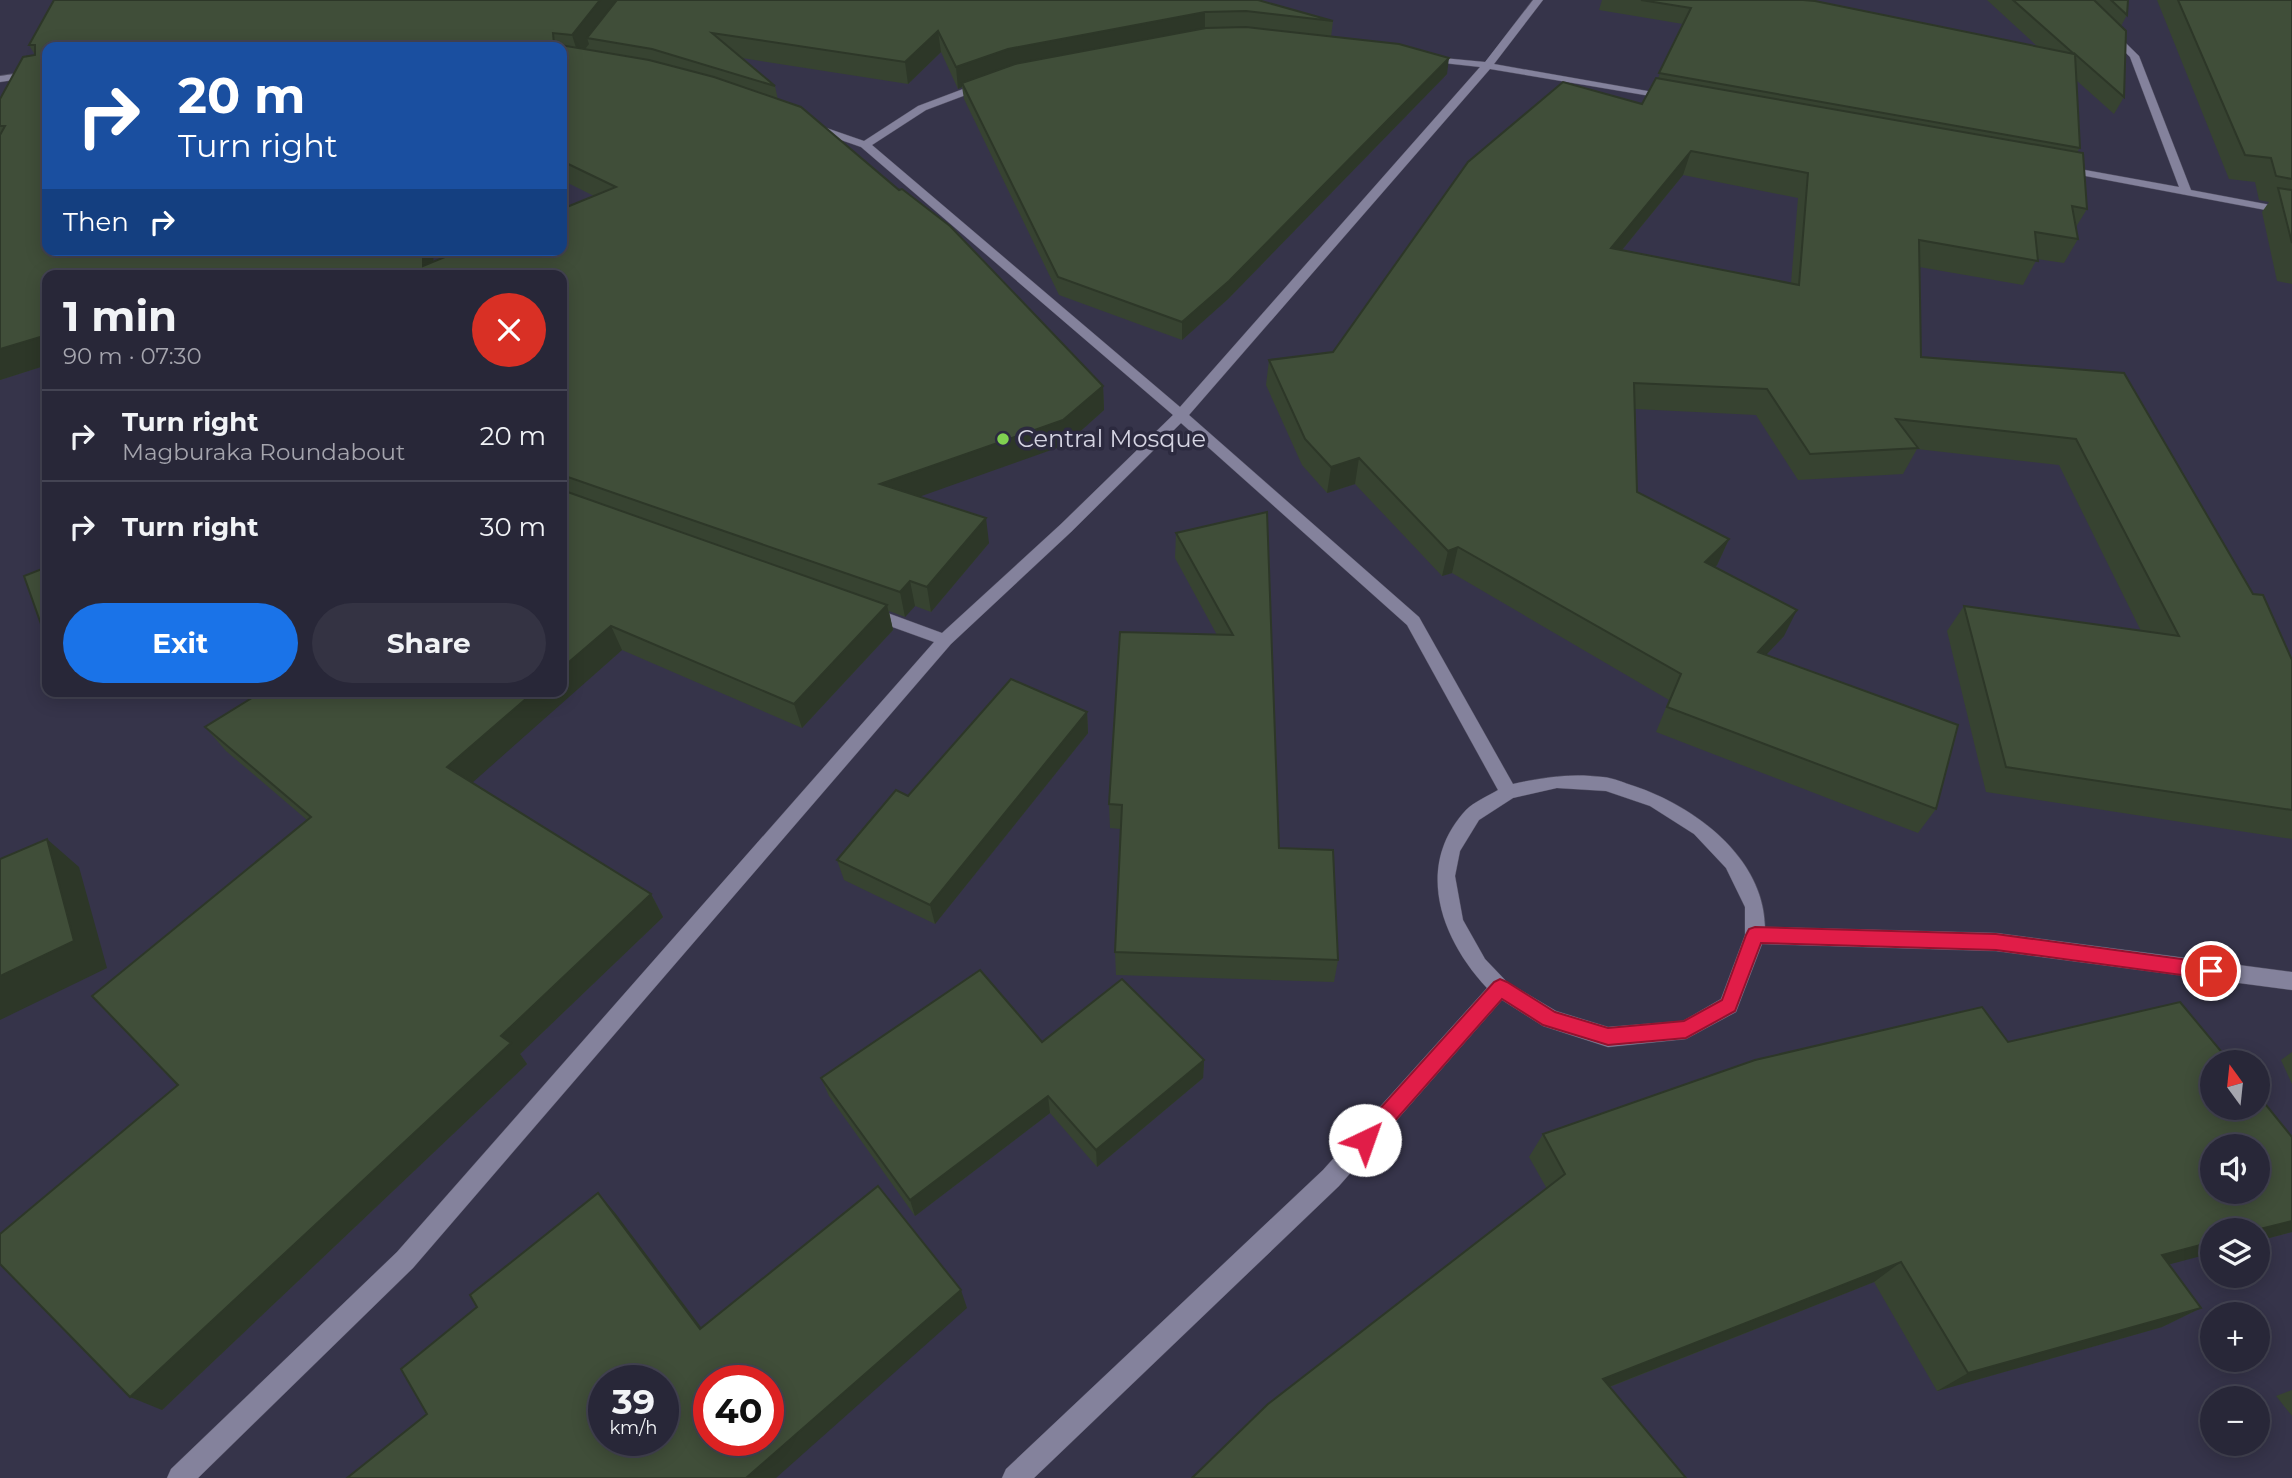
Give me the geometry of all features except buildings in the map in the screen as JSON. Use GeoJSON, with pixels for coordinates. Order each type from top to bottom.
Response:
{"type":"FeatureCollection","features":[{"type":"Feature","properties":{"kind":"street"},"geometry":{"type":"LineString","coordinates":[[180,1478],[405,1260],[945,640],[1181,415],[1326,253],[1485,65],[1520,29],[1538,0]]}},
{"type":"Feature","properties":{"kind":"street"},"geometry":{"type":"LineString","coordinates":[[2077,0],[2134,56],[2186,191]]}},
{"type":"Feature","properties":{"kind":"street"},"geometry":{"type":"LineString","coordinates":[[1416,57],[1485,65],[1678,99]]}},
{"type":"Feature","properties":{"kind":"street"},"geometry":{"type":"LineString","coordinates":[[0,79],[42,73]]}},
{"type":"Feature","properties":{"kind":"street"},"geometry":{"type":"LineString","coordinates":[[865,145],[922,108],[989,83]]}},
{"type":"Feature","properties":{"kind":"street"},"geometry":{"type":"LineString","coordinates":[[801,122],[865,145],[1181,415],[1413,621],[1508,792]]}},
{"type":"Feature","properties":{"kind":"street"},"geometry":{"type":"LineString","coordinates":[[2049,166],[2292,212]]}},
{"type":"Feature","properties":{"kind":"street"},"geometry":{"type":"LineString","coordinates":[[856,608],[945,640]]}},
{"type":"Feature","properties":{"kind":"street"},"geometry":{"type":"LineString","coordinates":[[1557,781],[1606,784],[1656,801],[1701,829],[1733,863],[1755,907],[1755,935],[1729,1005],[1686,1030],[1608,1037],[1550,1019],[1500,988],[1478,965],[1453,921],[1444,876],[1451,849],[1473,814],[1508,792],[1557,781]]}},
{"type":"Feature","properties":{"kind":"street"},"geometry":{"type":"LineString","coordinates":[[1755,935],[1996,942],[2292,981]]}},
{"type":"Feature","properties":{"kind":"street"},"geometry":{"type":"LineString","coordinates":[[1015,1478],[1331,1178],[1500,988]]}},
{"type":"Feature","properties":{"kind":"place","name":"Central Mosque"},"geometry":{"type":"Point","coordinates":[1003,439]}},
{"type":"Feature","properties":{"kind":"route"},"geometry":{"type":"LineString","coordinates":[[1365,1140],[1500,988],[1550,1019],[1608,1037],[1686,1030],[1729,1005],[1755,935],[1996,942],[2211,971]]}}]}
